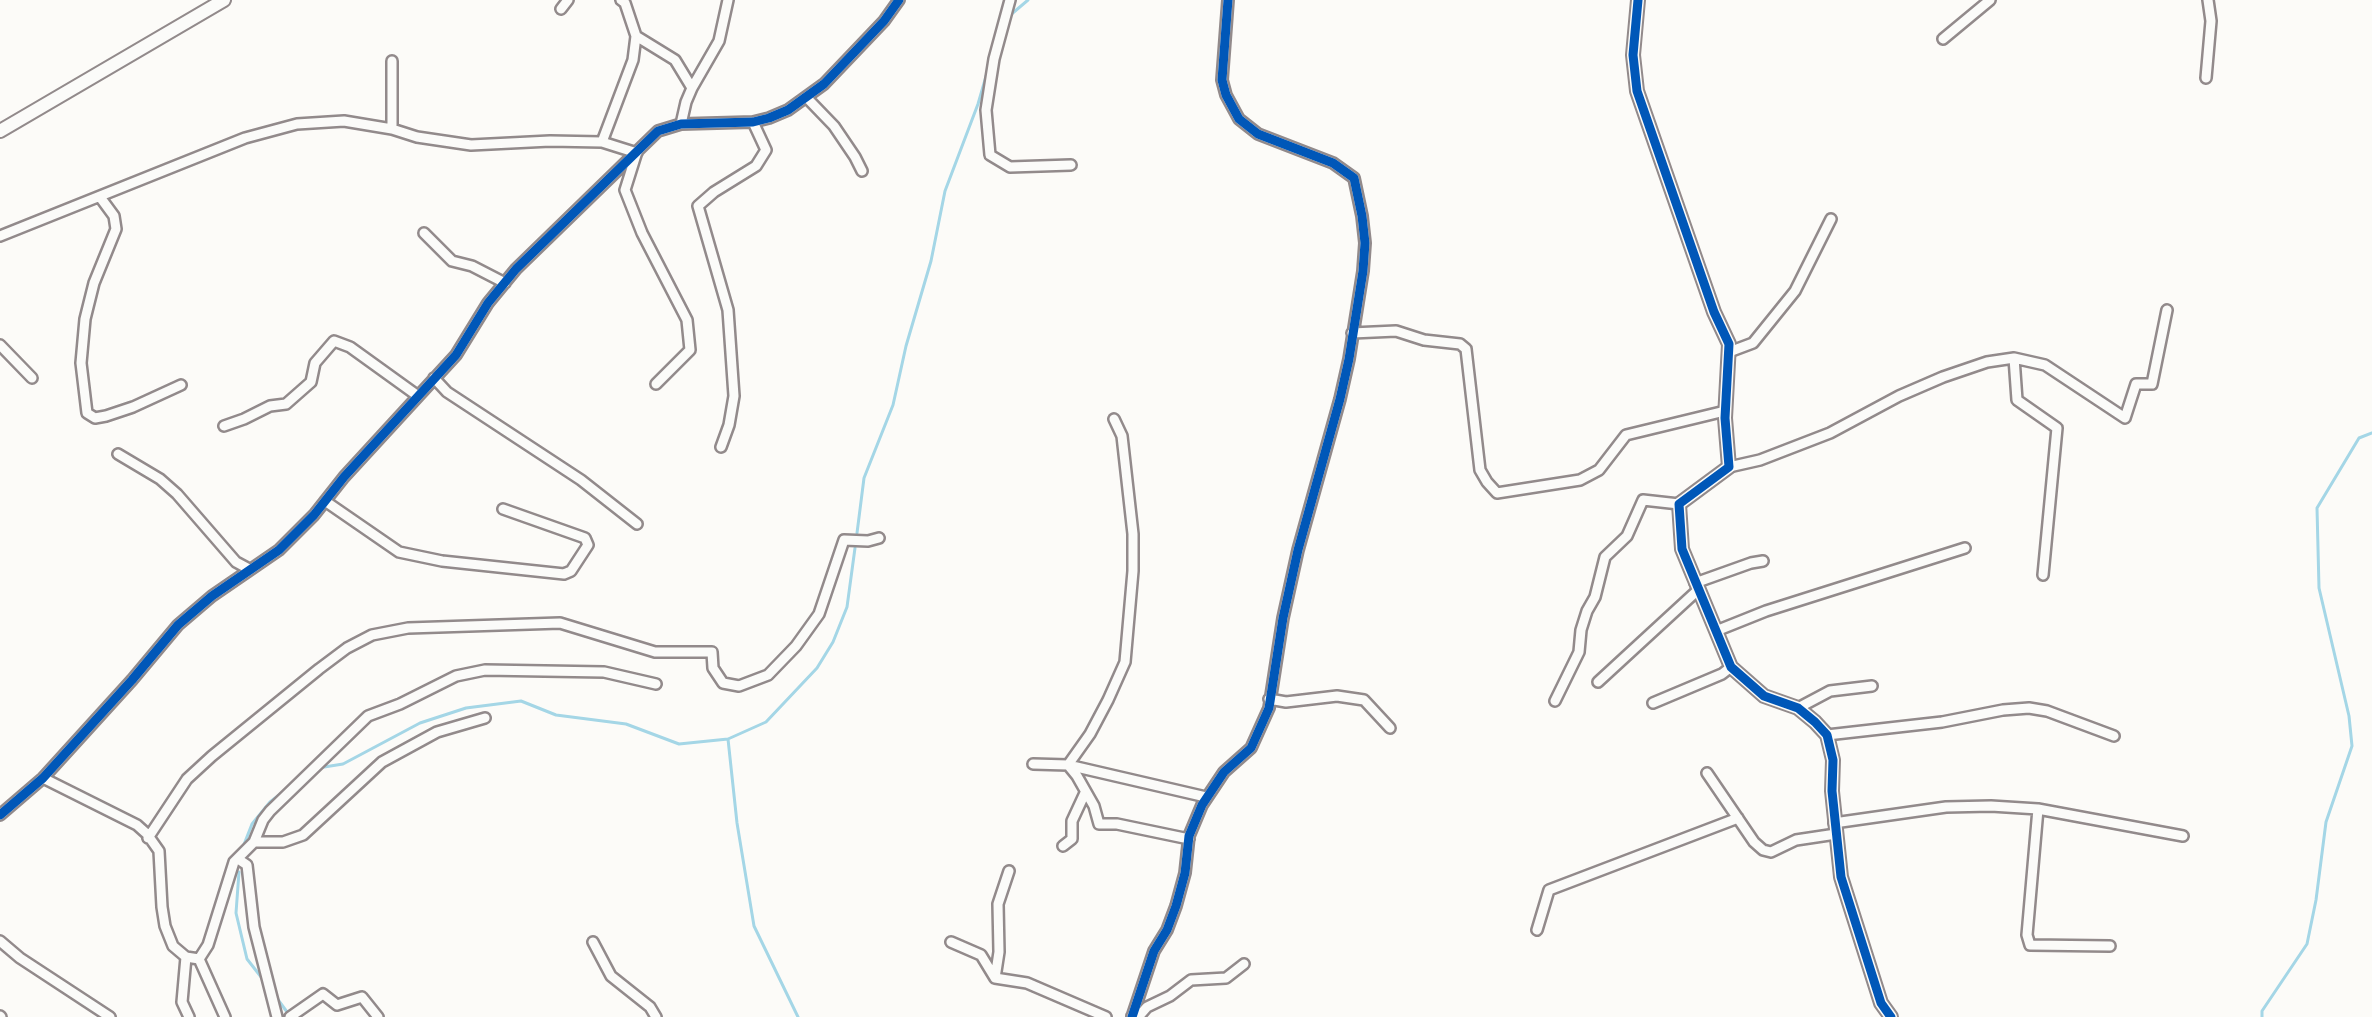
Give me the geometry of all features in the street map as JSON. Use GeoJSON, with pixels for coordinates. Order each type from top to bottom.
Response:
{"type":"FeatureCollection","features":[{"type":"Feature","properties":{"kind":"street"},"geometry":{"type":"LineString","coordinates":[[0,130],[224,0]]}},
{"type":"Feature","properties":{"kind":"street"},"geometry":{"type":"LineString","coordinates":[[561,9],[568,0]]}},
{"type":"Feature","properties":{"kind":"street"},"geometry":{"type":"LineString","coordinates":[[602,142],[633,60],[636,36],[625,3],[621,0]]}},
{"type":"Feature","properties":{"kind":"street"},"geometry":{"type":"LineString","coordinates":[[681,124],[692,88],[719,41],[728,0]]}},
{"type":"Feature","properties":{"kind":"street"},"geometry":{"type":"LineString","coordinates":[[0,815],[43,778],[132,680],[178,625],[212,596],[279,550],[456,355],[488,303],[505,283],[553,231],[658,131],[681,124],[753,122],[770,118],[807,98],[824,84],[884,21],[899,0]]}},
{"type":"Feature","properties":{"kind":"street"},"geometry":{"type":"LineString","coordinates":[[1010,0],[994,59],[986,110],[990,155],[1010,167],[1071,165]]}},
{"type":"Feature","properties":{"kind":"street"},"geometry":{"type":"LineString","coordinates":[[1228,0],[1222,80],[1226,95],[1239,119],[1258,134],[1333,163],[1354,178],[1359,194],[1365,243],[1363,271],[1340,399],[1293,573],[1270,699],[1251,748],[1224,772],[1206,798],[1189,839],[1185,873],[1176,906],[1167,930],[1154,951],[1132,1016],[1140,1015],[1147,1007],[1170,996],[1191,980],[1227,978],[1244,964]]}},
{"type":"Feature","properties":{"kind":"street"},"geometry":{"type":"LineString","coordinates":[[1638,0],[1633,55],[1637,91],[1714,312],[1729,344],[1725,411],[1729,467]]}},
{"type":"Feature","properties":{"kind":"street"},"geometry":{"type":"LineString","coordinates":[[1943,39],[1990,0]]}},
{"type":"Feature","properties":{"kind":"street"},"geometry":{"type":"LineString","coordinates":[[2206,78],[2211,21],[2208,0]]}},
{"type":"Feature","properties":{"kind":"street"},"geometry":{"type":"LineString","coordinates":[[636,36],[675,60],[692,88]]}},
{"type":"Feature","properties":{"kind":"street"},"geometry":{"type":"LineString","coordinates":[[392,61],[392,129]]}},
{"type":"Feature","properties":{"kind":"street"},"geometry":{"type":"LineString","coordinates":[[807,98],[834,126],[862,171]]}},
{"type":"Feature","properties":{"kind":"street"},"geometry":{"type":"LineString","coordinates":[[0,236],[245,138],[297,124],[344,121],[392,129],[417,137],[471,145],[550,141],[602,142],[637,153]]}},
{"type":"Feature","properties":{"kind":"street"},"geometry":{"type":"LineString","coordinates":[[721,447],[729,424],[734,396],[728,310],[698,206],[714,192],[756,166],[766,150],[753,122]]}},
{"type":"Feature","properties":{"kind":"street"},"geometry":{"type":"LineString","coordinates":[[637,153],[625,190],[642,233],[687,320],[690,350],[656,384]]}},
{"type":"Feature","properties":{"kind":"street"},"geometry":{"type":"LineString","coordinates":[[100,197],[114,216],[116,229],[94,283],[85,319],[81,363],[87,413],[95,418],[106,416],[133,407],[181,385]]}},
{"type":"Feature","properties":{"kind":"street"},"geometry":{"type":"LineString","coordinates":[[1729,352],[1753,343],[1795,291],[1831,219]]}},
{"type":"Feature","properties":{"kind":"street"},"geometry":{"type":"LineString","coordinates":[[424,233],[452,261],[481,270],[505,283]]}},
{"type":"Feature","properties":{"kind":"street"},"geometry":{"type":"LineString","coordinates":[[1555,701],[1578,652],[1581,630],[1587,611],[1595,597],[1605,557],[1627,536],[1643,500],[1679,504],[1729,467],[1760,460],[1830,433],[1899,396],[1943,377],[1987,362],[2014,358],[2045,365],[2125,418],[2136,384],[2152,384],[2167,310]]}},
{"type":"Feature","properties":{"kind":"street"},"geometry":{"type":"LineString","coordinates":[[1352,333],[1396,331],[1424,340],[1461,344],[1466,349],[1480,470],[1497,493],[1580,480],[1599,470],[1626,435],[1725,411]]}},
{"type":"Feature","properties":{"kind":"street"},"geometry":{"type":"LineString","coordinates":[[224,426],[270,406],[286,404],[311,382],[315,363],[334,341],[350,347],[418,396]]}},
{"type":"Feature","properties":{"kind":"street"},"geometry":{"type":"LineString","coordinates":[[0,345],[32,378]]}},
{"type":"Feature","properties":{"kind":"street"},"geometry":{"type":"LineString","coordinates":[[2014,358],[2017,400],[2057,428],[2043,575]]}},
{"type":"Feature","properties":{"kind":"street"},"geometry":{"type":"LineString","coordinates":[[434,378],[447,392],[582,480],[637,524]]}},
{"type":"Feature","properties":{"kind":"street"},"geometry":{"type":"LineString","coordinates":[[1068,765],[1090,734],[1125,662],[1133,571],[1133,534],[1122,436],[1114,419]]}},
{"type":"Feature","properties":{"kind":"street"},"geometry":{"type":"LineString","coordinates":[[118,454],[160,479],[177,494],[236,562],[249,569]]}},
{"type":"Feature","properties":{"kind":"street"},"geometry":{"type":"LineString","coordinates":[[325,501],[399,552],[464,564],[564,574],[571,571],[588,545],[585,538],[504,509]]}},
{"type":"Feature","properties":{"kind":"street"},"geometry":{"type":"LineString","coordinates":[[1679,504],[1682,549],[1731,667],[1764,696],[1798,708],[1827,735],[1833,760],[1832,791],[1840,877],[1881,1003],[1891,1017]]}},
{"type":"Feature","properties":{"kind":"street"},"geometry":{"type":"LineString","coordinates":[[148,838],[187,780],[212,756],[319,669],[347,648],[372,635],[408,628],[560,623],[655,652],[712,652],[713,668],[723,683],[739,686],[768,675],[796,646],[819,614],[844,540],[868,541],[879,538]]}},
{"type":"Feature","properties":{"kind":"street"},"geometry":{"type":"LineString","coordinates":[[1716,631],[1766,611],[1965,548]]}},
{"type":"Feature","properties":{"kind":"street"},"geometry":{"type":"LineString","coordinates":[[1598,682],[1697,586],[1751,563],[1763,561]]}},
{"type":"Feature","properties":{"kind":"street"},"geometry":{"type":"LineString","coordinates":[[1653,703],[1722,674],[1731,667]]}},
{"type":"Feature","properties":{"kind":"street"},"geometry":{"type":"LineString","coordinates":[[199,959],[208,945],[234,862],[254,842],[263,820],[368,716],[400,704],[456,676],[485,670],[604,672],[657,684]]}},
{"type":"Feature","properties":{"kind":"street"},"geometry":{"type":"LineString","coordinates":[[1798,708],[1830,691],[1872,686]]}},
{"type":"Feature","properties":{"kind":"street"},"geometry":{"type":"LineString","coordinates":[[1270,699],[1286,702],[1337,696],[1364,700],[1390,728]]}},
{"type":"Feature","properties":{"kind":"street"},"geometry":{"type":"LineString","coordinates":[[1827,735],[1942,722],[2004,710],[2029,708],[2048,711],[2114,736]]}},
{"type":"Feature","properties":{"kind":"street"},"geometry":{"type":"LineString","coordinates":[[254,842],[283,842],[303,835],[382,762],[437,732],[485,718]]}},
{"type":"Feature","properties":{"kind":"street"},"geometry":{"type":"LineString","coordinates":[[1033,764],[1068,765],[1206,798]]}},
{"type":"Feature","properties":{"kind":"street"},"geometry":{"type":"LineString","coordinates":[[1068,765],[1094,806],[1099,824],[1117,824],[1189,839]]}},
{"type":"Feature","properties":{"kind":"street"},"geometry":{"type":"LineString","coordinates":[[1707,773],[1754,842],[1763,850],[1771,852],[1796,840],[1835,828],[1946,807],[1991,806],[2038,809],[2182,836]]}},
{"type":"Feature","properties":{"kind":"street"},"geometry":{"type":"LineString","coordinates":[[43,778],[137,825],[147,834],[159,851],[162,906],[165,926],[173,946],[186,957],[199,959]]}},
{"type":"Feature","properties":{"kind":"street"},"geometry":{"type":"LineString","coordinates":[[1063,846],[1072,839],[1072,821],[1085,793]]}},
{"type":"Feature","properties":{"kind":"street"},"geometry":{"type":"LineString","coordinates":[[2038,809],[2027,935],[2030,945],[2110,946]]}},
{"type":"Feature","properties":{"kind":"street"},"geometry":{"type":"LineString","coordinates":[[1537,930],[1549,890],[1738,818]]}},
{"type":"Feature","properties":{"kind":"street"},"geometry":{"type":"LineString","coordinates":[[238,859],[247,865],[254,927],[277,1017]]}},
{"type":"Feature","properties":{"kind":"street"},"geometry":{"type":"LineString","coordinates":[[994,978],[999,952],[998,904],[1009,871]]}},
{"type":"Feature","properties":{"kind":"street"},"geometry":{"type":"LineString","coordinates":[[593,942],[611,976],[650,1007],[656,1017]]}},
{"type":"Feature","properties":{"kind":"street"},"geometry":{"type":"LineString","coordinates":[[951,942],[981,955],[994,978]]}},
{"type":"Feature","properties":{"kind":"street"},"geometry":{"type":"LineString","coordinates":[[2,948],[110,1017]]}},
{"type":"Feature","properties":{"kind":"street"},"geometry":{"type":"LineString","coordinates":[[186,957],[182,1002],[189,1017]]}},
{"type":"Feature","properties":{"kind":"street"},"geometry":{"type":"LineString","coordinates":[[199,959],[225,1017]]}},
{"type":"Feature","properties":{"kind":"street"},"geometry":{"type":"LineString","coordinates":[[994,978],[1027,983],[1106,1017]]}},
{"type":"Feature","properties":{"kind":"street"},"geometry":{"type":"LineString","coordinates":[[290,1017],[323,994],[337,1005],[362,997],[378,1017]]}},
{"type":"Feature","properties":{"kind":"waterway"},"geometry":{"type":"LineString","coordinates":[[1008,17],[1028,0]]}},
{"type":"Feature","properties":{"kind":"waterway"},"geometry":{"type":"LineString","coordinates":[[857,533],[864,478],[893,405],[906,346],[931,261],[945,191],[978,104],[989,66]]}},
{"type":"Feature","properties":{"kind":"waterway"},"geometry":{"type":"LineString","coordinates":[[2262,1017],[2262,1011],[2307,944],[2316,900],[2326,822],[2352,746],[2349,716],[2319,588],[2317,508],[2359,438],[2372,433]]}},
{"type":"Feature","properties":{"kind":"waterway"},"geometry":{"type":"LineString","coordinates":[[318,768],[343,764],[420,723],[466,708],[521,701],[556,715],[626,724],[679,744],[728,739],[766,722],[817,668],[833,642],[847,607],[855,548]]}},
{"type":"Feature","properties":{"kind":"waterway"},"geometry":{"type":"LineString","coordinates":[[728,739],[737,823],[754,926],[798,1017]]}},
{"type":"Feature","properties":{"kind":"waterway"},"geometry":{"type":"LineString","coordinates":[[243,847],[252,824],[270,802],[283,792]]}},
{"type":"Feature","properties":{"kind":"waterway"},"geometry":{"type":"LineString","coordinates":[[239,872],[236,913],[247,959],[265,982]]}},
{"type":"Feature","properties":{"kind":"waterway"},"geometry":{"type":"LineString","coordinates":[[276,997],[290,1016]]}},
{"type":"Feature","properties":{"kind":"cycle path"},"geometry":{"type":"LineString","coordinates":[[0,815],[43,778],[132,680],[178,625],[212,596],[279,550],[314,515],[344,477],[456,355],[488,303],[516,269],[658,131],[681,124],[753,122],[788,110],[824,84],[884,21],[899,0]]}},
{"type":"Feature","properties":{"kind":"cycle path"},"geometry":{"type":"LineString","coordinates":[[1132,1017],[1154,951],[1167,930],[1176,906],[1185,873],[1189,836],[1202,805],[1224,772],[1251,748],[1269,708],[1283,618],[1298,550],[1340,399],[1363,271],[1365,243],[1354,178],[1333,163],[1258,134],[1239,119],[1226,95],[1222,80],[1228,0]]}},
{"type":"Feature","properties":{"kind":"cycle path"},"geometry":{"type":"LineString","coordinates":[[1638,0],[1633,55],[1637,91],[1714,312],[1729,344],[1725,418],[1729,467],[1679,504],[1682,549],[1731,667],[1764,696],[1798,708],[1827,735],[1833,760],[1832,791],[1841,877],[1881,1003],[1891,1017]]}}]}
